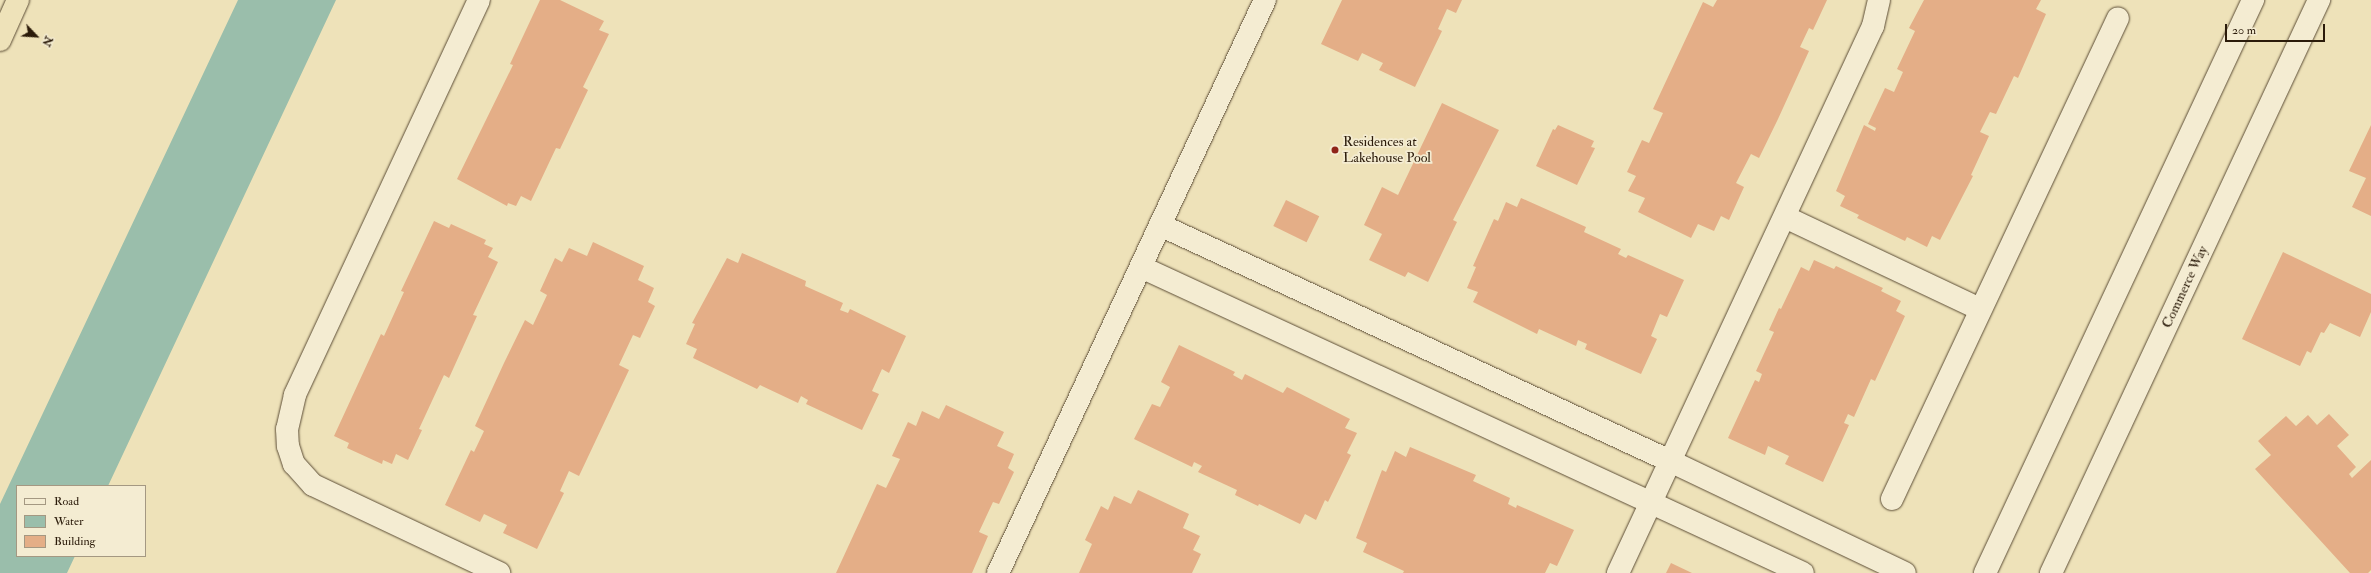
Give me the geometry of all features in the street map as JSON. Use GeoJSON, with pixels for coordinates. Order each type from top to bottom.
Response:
{"type":"FeatureCollection","features":[{"type":"Feature","properties":{"kind":"highway"},"geometry":{"type":"LineString","coordinates":[[0,40],[18,0]]}},
{"type":"Feature","properties":{"kind":"street"},"geometry":{"type":"LineString","coordinates":[[479,0],[295,395],[289,410],[287,429],[288,446],[294,464],[313,485],[499,573]]}},
{"type":"Feature","properties":{"kind":"street"},"geometry":{"type":"LineString","coordinates":[[998,573],[1265,0]]}},
{"type":"Feature","properties":{"kind":"street"},"geometry":{"type":"LineString","coordinates":[[1618,573],[1873,26],[1879,0]]}},
{"type":"Feature","properties":{"kind":"street"},"geometry":{"type":"LineString","coordinates":[[1985,573],[2253,0]]}},
{"type":"Feature","properties":{"kind":"street","name":"Commerce Way"},"geometry":{"type":"LineString","coordinates":[[2051,573],[2319,0]]}},
{"type":"Feature","properties":{"kind":"street"},"geometry":{"type":"LineString","coordinates":[[1892,499],[2118,18]]}},
{"type":"Feature","properties":{"kind":"street"},"geometry":{"type":"LineString","coordinates":[[1785,217],[1980,309]]}},
{"type":"Feature","properties":{"kind":"street"},"geometry":{"type":"LineString","coordinates":[[1160,225],[1670,461],[1905,573]]}},
{"type":"Feature","properties":{"kind":"street"},"geometry":{"type":"LineString","coordinates":[[1141,267],[1802,573]]}},
{"type":"Feature","properties":{"kind":"water"},"geometry":{"type":"Polygon","coordinates":[[[238,0],[336,0],[108,485],[16,485],[16,557],[75,557],[67,573],[0,573],[0,504],[238,0]]]}},
{"type":"Feature","properties":{"kind":"building"},"geometry":{"type":"Polygon","coordinates":[[[540,0],[560,0],[604,21],[599,30],[609,34],[583,87],[588,90],[560,149],[556,148],[531,201],[521,196],[516,206],[508,203],[507,206],[457,179],[513,65],[510,64],[540,0]]]}},
{"type":"Feature","properties":{"kind":"building"},"geometry":{"type":"Polygon","coordinates":[[[1342,0],[1462,0],[1456,13],[1447,9],[1438,29],[1442,31],[1415,87],[1379,70],[1383,63],[1362,53],[1358,61],[1321,44],[1342,0]]]}},
{"type":"Feature","properties":{"kind":"building"},"geometry":{"type":"Polygon","coordinates":[[[1717,0],[1827,0],[1813,30],[1809,28],[1800,47],[1809,51],[1759,158],[1751,154],[1736,183],[1744,187],[1729,220],[1721,216],[1714,231],[1698,224],[1691,238],[1638,212],[1645,198],[1628,191],[1636,176],[1627,172],[1642,140],[1649,143],[1663,113],[1653,109],[1703,2],[1713,7],[1717,0]]]}},
{"type":"Feature","properties":{"kind":"building"},"geometry":{"type":"Polygon","coordinates":[[[1924,0],[2041,0],[2036,9],[2046,14],[2018,78],[2014,76],[1996,114],[1990,112],[1980,132],[1989,136],[1971,175],[1973,176],[1940,240],[1932,236],[1927,247],[1907,237],[1905,241],[1857,218],[1859,215],[1840,206],[1845,196],[1836,191],[1864,125],[1875,131],[1876,128],[1868,124],[1885,88],[1894,92],[1903,72],[1897,69],[1915,31],[1909,28],[1924,0]]]}},
{"type":"Feature","properties":{"kind":"building"},"geometry":{"type":"Polygon","coordinates":[[[1442,103],[1499,130],[1453,220],[1457,222],[1428,282],[1408,272],[1405,277],[1369,260],[1382,234],[1364,225],[1382,187],[1398,195],[1442,103]]]}},
{"type":"Feature","properties":{"kind":"building"},"geometry":{"type":"Polygon","coordinates":[[[1558,125],[1594,141],[1591,147],[1595,148],[1577,185],[1536,166],[1553,129],[1555,130],[1558,125]]]}},
{"type":"Feature","properties":{"kind":"building"},"geometry":{"type":"Polygon","coordinates":[[[2371,125],[2371,216],[2352,207],[2366,178],[2349,171],[2371,125]]]}},
{"type":"Feature","properties":{"kind":"building"},"geometry":{"type":"Polygon","coordinates":[[[1521,198],[1586,227],[1584,232],[1621,249],[1618,254],[1626,258],[1628,255],[1684,280],[1667,317],[1660,314],[1651,336],[1657,339],[1641,374],[1585,349],[1587,344],[1578,340],[1576,346],[1539,329],[1537,334],[1473,302],[1478,292],[1467,288],[1476,267],[1473,266],[1494,219],[1498,221],[1506,202],[1517,207],[1521,198]]]}},
{"type":"Feature","properties":{"kind":"building"},"geometry":{"type":"Polygon","coordinates":[[[1286,200],[1319,216],[1307,242],[1273,226],[1286,200]]]}},
{"type":"Feature","properties":{"kind":"building"},"geometry":{"type":"Polygon","coordinates":[[[434,221],[449,228],[451,224],[486,240],[484,244],[493,248],[488,257],[498,262],[473,315],[477,316],[449,378],[444,375],[419,429],[422,430],[408,460],[396,454],[392,464],[383,460],[382,464],[347,448],[349,443],[334,436],[381,334],[384,336],[404,292],[401,291],[434,221]]]}},
{"type":"Feature","properties":{"kind":"building"},"geometry":{"type":"Polygon","coordinates":[[[593,242],[644,266],[638,280],[654,288],[648,302],[655,306],[640,338],[633,335],[619,365],[629,370],[579,476],[569,471],[560,491],[564,493],[537,549],[503,533],[507,525],[484,514],[480,522],[445,505],[471,450],[474,452],[484,431],[475,426],[504,363],[525,320],[533,325],[547,295],[540,291],[555,258],[562,262],[569,248],[587,256],[593,242]]]}},
{"type":"Feature","properties":{"kind":"building"},"geometry":{"type":"Polygon","coordinates":[[[2283,252],[2371,294],[2371,312],[2360,337],[2330,323],[2324,333],[2321,332],[2311,353],[2307,351],[2300,366],[2242,339],[2283,252]]]}},
{"type":"Feature","properties":{"kind":"building"},"geometry":{"type":"Polygon","coordinates":[[[742,253],[806,281],[805,286],[843,303],[840,310],[848,313],[850,309],[906,336],[889,373],[882,369],[872,391],[879,394],[862,430],[806,404],[808,400],[801,396],[798,403],[760,385],[757,389],[693,358],[697,349],[686,344],[695,324],[692,323],[727,258],[738,263],[742,253]]]}},
{"type":"Feature","properties":{"kind":"building"},"geometry":{"type":"Polygon","coordinates":[[[1814,260],[1834,269],[1836,266],[1883,288],[1881,291],[1901,301],[1896,311],[1905,316],[1875,381],[1871,379],[1854,417],[1848,414],[1844,423],[1849,425],[1823,482],[1785,464],[1789,456],[1768,446],[1765,455],[1728,438],[1755,380],[1759,382],[1762,374],[1756,371],[1774,332],[1769,330],[1779,308],[1781,309],[1801,267],[1809,271],[1814,260]]]}},
{"type":"Feature","properties":{"kind":"building"},"geometry":{"type":"Polygon","coordinates":[[[1179,345],[1235,372],[1233,375],[1242,380],[1245,374],[1283,393],[1287,387],[1350,419],[1345,428],[1357,433],[1347,453],[1351,455],[1328,502],[1325,500],[1316,520],[1305,514],[1300,524],[1259,504],[1258,506],[1235,495],[1237,490],[1198,472],[1202,466],[1194,462],[1192,467],[1134,439],[1152,404],[1160,407],[1170,387],[1161,382],[1179,345]]]}},
{"type":"Feature","properties":{"kind":"building"},"geometry":{"type":"Polygon","coordinates":[[[946,405],[1004,432],[997,446],[1014,454],[1008,468],[1014,472],[999,504],[993,502],[979,532],[988,536],[972,573],[836,573],[877,484],[886,488],[900,459],[892,456],[908,422],[916,426],[922,411],[939,419],[946,405]]]}},
{"type":"Feature","properties":{"kind":"building"},"geometry":{"type":"Polygon","coordinates":[[[2329,414],[2349,435],[2337,446],[2356,467],[2349,474],[2352,478],[2371,460],[2371,570],[2368,573],[2350,573],[2255,469],[2271,455],[2258,441],[2286,416],[2296,426],[2308,415],[2317,425],[2329,414]]]}},
{"type":"Feature","properties":{"kind":"building"},"geometry":{"type":"Polygon","coordinates":[[[1410,447],[1476,475],[1473,481],[1510,498],[1508,504],[1516,508],[1517,505],[1574,530],[1557,566],[1550,563],[1545,573],[1403,573],[1404,571],[1363,552],[1367,543],[1356,538],[1382,470],[1386,472],[1395,451],[1406,457],[1410,447]]]}},
{"type":"Feature","properties":{"kind":"building"},"geometry":{"type":"Polygon","coordinates":[[[1138,490],[1189,514],[1183,528],[1200,536],[1193,550],[1201,554],[1192,573],[1079,573],[1092,544],[1085,540],[1101,506],[1108,510],[1114,496],[1131,504],[1138,490]]]}},
{"type":"Feature","properties":{"kind":"building"},"geometry":{"type":"Polygon","coordinates":[[[1671,563],[1692,573],[1666,573],[1671,563]]]}},
{"type":"Feature","properties":{"kind":"place","name":"Residences at Lakehouse Pool"},"geometry":{"type":"Point","coordinates":[1335,150]}}]}
